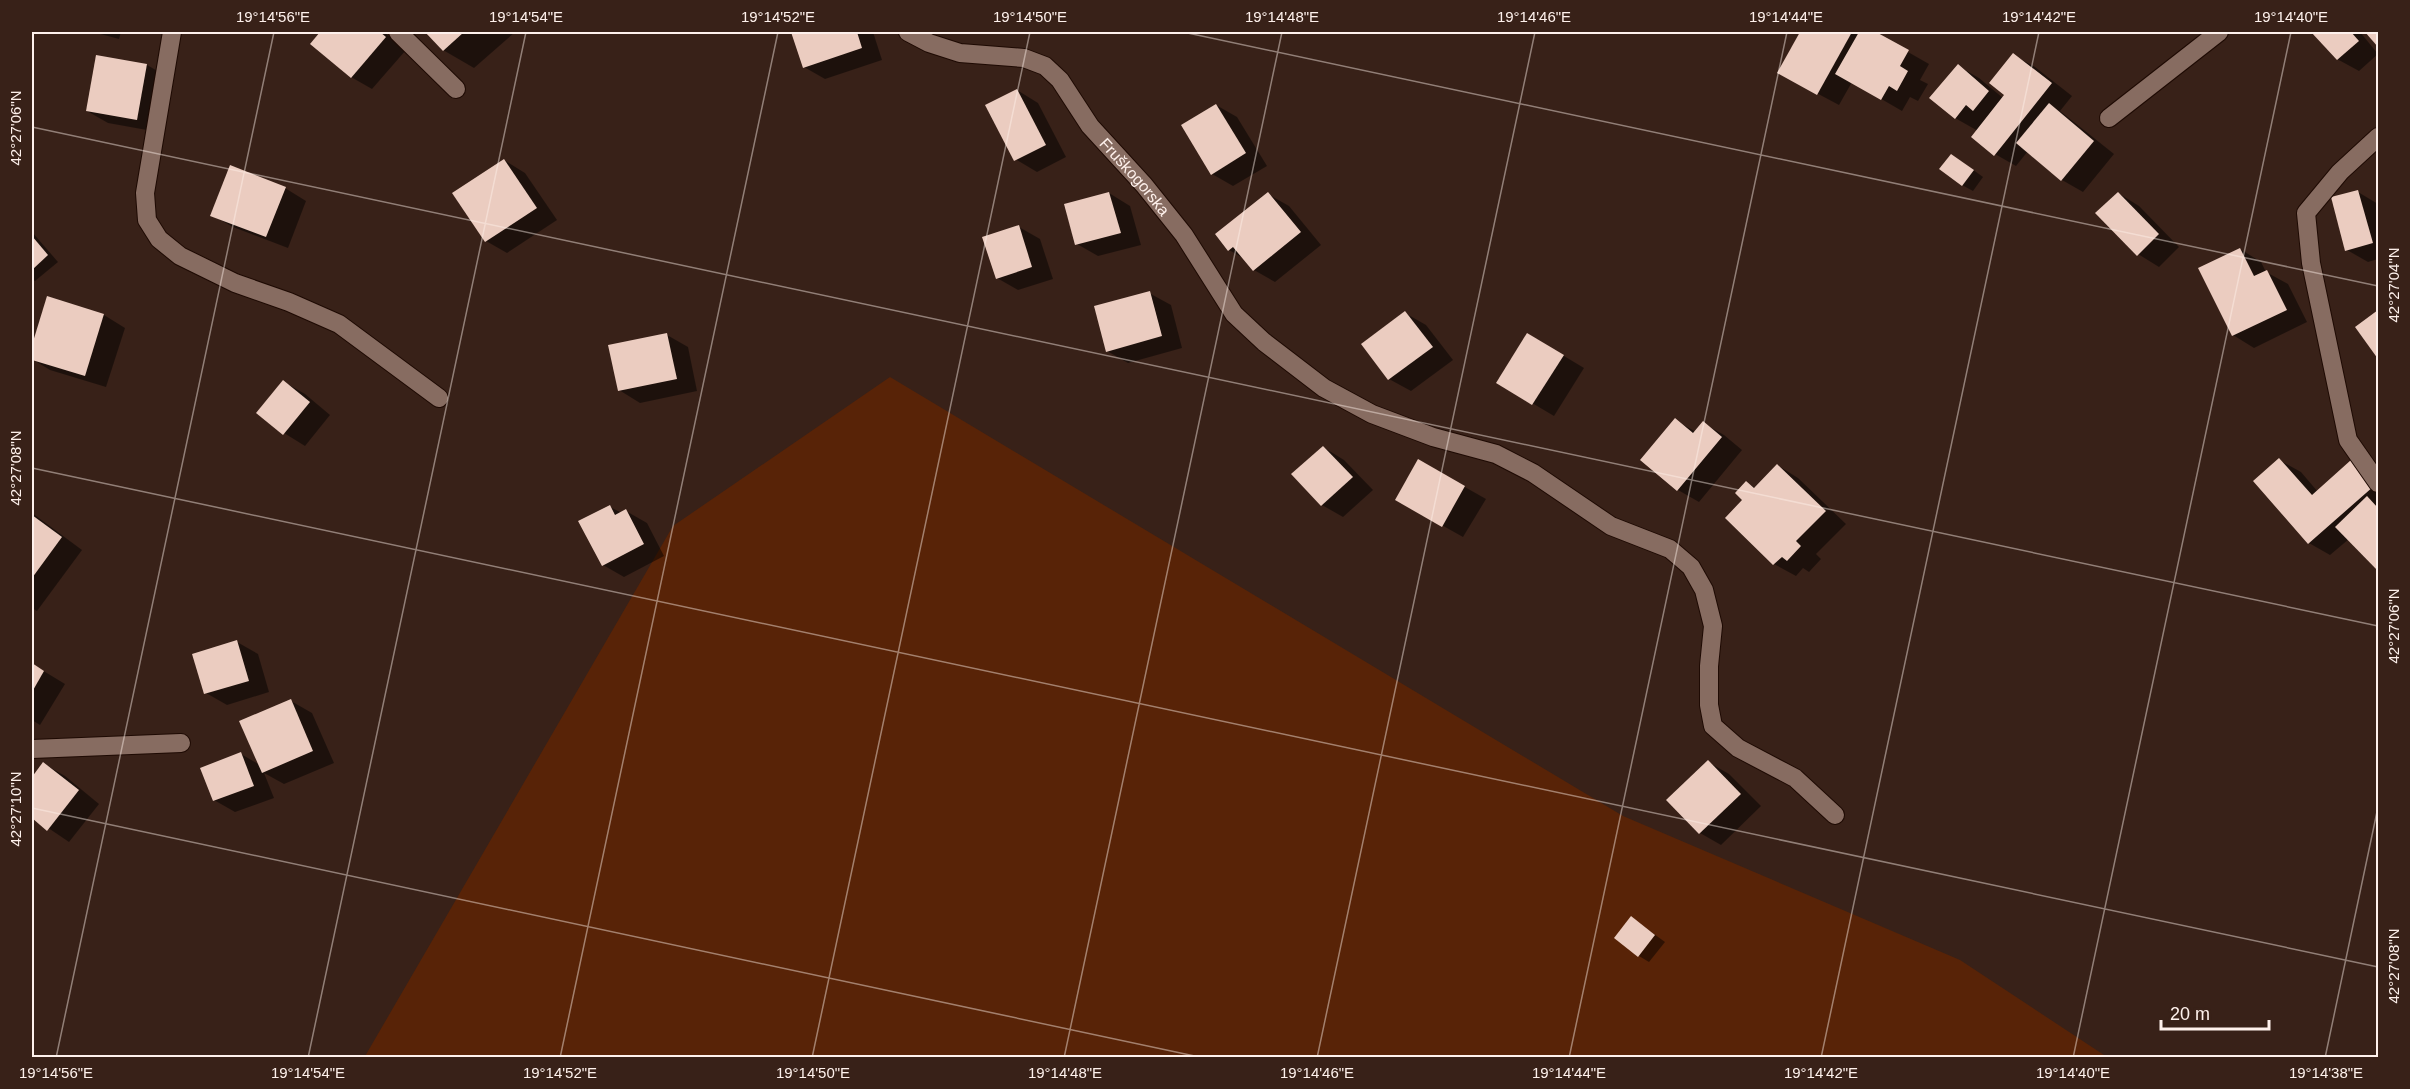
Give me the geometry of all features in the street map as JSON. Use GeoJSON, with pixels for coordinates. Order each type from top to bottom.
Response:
{"type":"FeatureCollection","features":[{"type":"Feature","properties":{"kind":"street"},"geometry":{"type":"LineString","coordinates":[[172,32],[145,193],[147,220],[159,239],[180,256],[235,284],[288,302],[339,324],[439,398]]}},
{"type":"Feature","properties":{"kind":"street"},"geometry":{"type":"LineString","coordinates":[[398,32],[456,89]]}},
{"type":"Feature","properties":{"kind":"street","name":"Fruškogorska"},"geometry":{"type":"LineString","coordinates":[[908,32],[928,43],[960,53],[1024,58],[1045,66],[1060,80],[1090,126],[1144,184],[1184,235],[1215,288],[1234,314],[1264,342],[1324,388],[1372,414],[1434,437],[1496,454],[1533,473],[1611,526],[1670,549],[1691,567],[1704,590],[1713,627],[1709,666],[1709,705],[1713,726],[1738,748],[1795,778],[1835,815]]}},
{"type":"Feature","properties":{"kind":"street"},"geometry":{"type":"LineString","coordinates":[[2109,118],[2219,32]]}},
{"type":"Feature","properties":{"kind":"street"},"geometry":{"type":"LineString","coordinates":[[2379,137],[2340,172],[2306,213],[2311,263],[2348,440],[2379,483]]}},
{"type":"Feature","properties":{"kind":"street"},"geometry":{"type":"LineString","coordinates":[[32,749],[181,743]]}},
{"type":"Feature","properties":{"kind":"shaded area"},"geometry":{"type":"Polygon","coordinates":[[[890,377],[1623,816],[1960,960],[2107,1057],[364,1058],[673,526],[890,377]]]}},
{"type":"Feature","properties":{"kind":"building"},"geometry":{"type":"Polygon","coordinates":[[[320,32],[380,32],[386,37],[351,78],[310,44],[320,32]]]}},
{"type":"Feature","properties":{"kind":"building"},"geometry":{"type":"Polygon","coordinates":[[[425,32],[464,32],[443,51],[425,32]]]}},
{"type":"Feature","properties":{"kind":"building"},"geometry":{"type":"Polygon","coordinates":[[[791,32],[857,32],[862,48],[803,68],[791,32]]]}},
{"type":"Feature","properties":{"kind":"building"},"geometry":{"type":"Polygon","coordinates":[[[1800,32],[1852,32],[1817,95],[1777,73],[1800,32]]]}},
{"type":"Feature","properties":{"kind":"building"},"geometry":{"type":"Polygon","coordinates":[[[1859,32],[1876,32],[1909,50],[1900,66],[1908,71],[1897,91],[1889,86],[1881,100],[1835,74],[1859,32]]]}},
{"type":"Feature","properties":{"kind":"building"},"geometry":{"type":"Polygon","coordinates":[[[2311,32],[2351,32],[2359,41],[2337,60],[2311,32]]]}},
{"type":"Feature","properties":{"kind":"building"},"geometry":{"type":"Polygon","coordinates":[[[2365,32],[2378,32],[2378,47],[2365,32]]]}},
{"type":"Feature","properties":{"kind":"building"},"geometry":{"type":"Polygon","coordinates":[[[2013,53],[2052,83],[1994,156],[1971,137],[2004,95],[1989,83],[2013,53]]]}},
{"type":"Feature","properties":{"kind":"building"},"geometry":{"type":"Polygon","coordinates":[[[96,55],[147,64],[137,120],[86,111],[96,55]]]}},
{"type":"Feature","properties":{"kind":"building"},"geometry":{"type":"Polygon","coordinates":[[[1958,64],[1989,91],[1973,111],[1966,105],[1955,119],[1929,98],[1958,64]]]}},
{"type":"Feature","properties":{"kind":"building"},"geometry":{"type":"Polygon","coordinates":[[[1017,89],[1046,145],[1014,161],[985,105],[1017,89]]]}},
{"type":"Feature","properties":{"kind":"building"},"geometry":{"type":"Polygon","coordinates":[[[2049,103],[2094,141],[2061,181],[2016,143],[2049,103]]]}},
{"type":"Feature","properties":{"kind":"building"},"geometry":{"type":"Polygon","coordinates":[[[1216,104],[1246,153],[1211,175],[1181,125],[1216,104]]]}},
{"type":"Feature","properties":{"kind":"building"},"geometry":{"type":"Polygon","coordinates":[[[1951,154],[1974,170],[1962,186],[1939,169],[1951,154]]]}},
{"type":"Feature","properties":{"kind":"building"},"geometry":{"type":"Polygon","coordinates":[[[504,159],[537,208],[485,242],[452,193],[504,159]]]}},
{"type":"Feature","properties":{"kind":"building"},"geometry":{"type":"Polygon","coordinates":[[[230,165],[286,187],[266,237],[210,216],[230,165]]]}},
{"type":"Feature","properties":{"kind":"building"},"geometry":{"type":"Polygon","coordinates":[[[2358,190],[2373,243],[2345,251],[2331,197],[2358,190]]]}},
{"type":"Feature","properties":{"kind":"building"},"geometry":{"type":"Polygon","coordinates":[[[1109,192],[1121,233],[1075,245],[1064,204],[1109,192]]]}},
{"type":"Feature","properties":{"kind":"building"},"geometry":{"type":"Polygon","coordinates":[[[1268,192],[1301,232],[1253,271],[1233,247],[1228,251],[1215,234],[1268,192]]]}},
{"type":"Feature","properties":{"kind":"building"},"geometry":{"type":"Polygon","coordinates":[[[2118,192],[2159,234],[2137,256],[2095,213],[2118,192]]]}},
{"type":"Feature","properties":{"kind":"building"},"geometry":{"type":"Polygon","coordinates":[[[1019,225],[1032,267],[996,279],[982,237],[1019,225]]]}},
{"type":"Feature","properties":{"kind":"building"},"geometry":{"type":"Polygon","coordinates":[[[32,236],[48,255],[32,270],[32,236]]]}},
{"type":"Feature","properties":{"kind":"building"},"geometry":{"type":"Polygon","coordinates":[[[2240,248],[2254,276],[2267,270],[2287,310],[2232,336],[2198,268],[2240,248]]]}},
{"type":"Feature","properties":{"kind":"building"},"geometry":{"type":"Polygon","coordinates":[[[1150,291],[1162,336],[1106,352],[1094,306],[1150,291]]]}},
{"type":"Feature","properties":{"kind":"building"},"geometry":{"type":"Polygon","coordinates":[[[47,296],[104,314],[85,376],[32,360],[32,345],[47,296]]]}},
{"type":"Feature","properties":{"kind":"building"},"geometry":{"type":"Polygon","coordinates":[[[2378,310],[2378,359],[2355,327],[2378,310]]]}},
{"type":"Feature","properties":{"kind":"building"},"geometry":{"type":"Polygon","coordinates":[[[1405,311],[1433,347],[1388,380],[1361,344],[1405,311]]]}},
{"type":"Feature","properties":{"kind":"building"},"geometry":{"type":"Polygon","coordinates":[[[667,333],[677,379],[618,391],[608,345],[667,333]]]}},
{"type":"Feature","properties":{"kind":"building"},"geometry":{"type":"Polygon","coordinates":[[[1527,333],[1564,355],[1532,405],[1496,383],[1527,333]]]}},
{"type":"Feature","properties":{"kind":"building"},"geometry":{"type":"Polygon","coordinates":[[[283,380],[310,402],[283,435],[256,413],[283,380]]]}},
{"type":"Feature","properties":{"kind":"building"},"geometry":{"type":"Polygon","coordinates":[[[1675,418],[1693,433],[1703,421],[1722,437],[1677,491],[1640,460],[1675,418]]]}},
{"type":"Feature","properties":{"kind":"building"},"geometry":{"type":"Polygon","coordinates":[[[1323,446],[1353,477],[1321,506],[1291,474],[1323,446]]]}},
{"type":"Feature","properties":{"kind":"building"},"geometry":{"type":"Polygon","coordinates":[[[2279,458],[2312,495],[2351,460],[2374,486],[2308,544],[2253,481],[2279,458]]]}},
{"type":"Feature","properties":{"kind":"building"},"geometry":{"type":"Polygon","coordinates":[[[1418,459],[1465,486],[1442,527],[1395,500],[1418,459]]]}},
{"type":"Feature","properties":{"kind":"building"},"geometry":{"type":"Polygon","coordinates":[[[1777,464],[1826,511],[1796,541],[1801,546],[1787,561],[1782,557],[1773,565],[1725,518],[1742,500],[1735,493],[1746,481],[1754,488],[1777,464]]]}},
{"type":"Feature","properties":{"kind":"building"},"geometry":{"type":"Polygon","coordinates":[[[2367,496],[2378,508],[2378,571],[2335,527],[2367,496]]]}},
{"type":"Feature","properties":{"kind":"building"},"geometry":{"type":"Polygon","coordinates":[[[610,505],[615,515],[626,509],[644,544],[602,566],[578,521],[610,505]]]}},
{"type":"Feature","properties":{"kind":"building"},"geometry":{"type":"Polygon","coordinates":[[[32,515],[62,537],[32,578],[32,515]]]}},
{"type":"Feature","properties":{"kind":"building"},"geometry":{"type":"Polygon","coordinates":[[[237,640],[249,681],[204,694],[192,654],[237,640]]]}},
{"type":"Feature","properties":{"kind":"building"},"geometry":{"type":"Polygon","coordinates":[[[32,663],[44,671],[32,692],[32,663]]]}},
{"type":"Feature","properties":{"kind":"building"},"geometry":{"type":"Polygon","coordinates":[[[291,699],[313,751],[262,773],[239,721],[291,699]]]}},
{"type":"Feature","properties":{"kind":"building"},"geometry":{"type":"Polygon","coordinates":[[[241,752],[254,786],[213,801],[200,768],[241,752]]]}},
{"type":"Feature","properties":{"kind":"building"},"geometry":{"type":"Polygon","coordinates":[[[1708,760],[1741,794],[1699,834],[1666,800],[1708,760]]]}},
{"type":"Feature","properties":{"kind":"building"},"geometry":{"type":"Polygon","coordinates":[[[43,762],[79,790],[47,831],[32,818],[32,777],[43,762]]]}},
{"type":"Feature","properties":{"kind":"building"},"geometry":{"type":"Polygon","coordinates":[[[1631,916],[1655,935],[1638,957],[1614,938],[1631,916]]]}}]}
